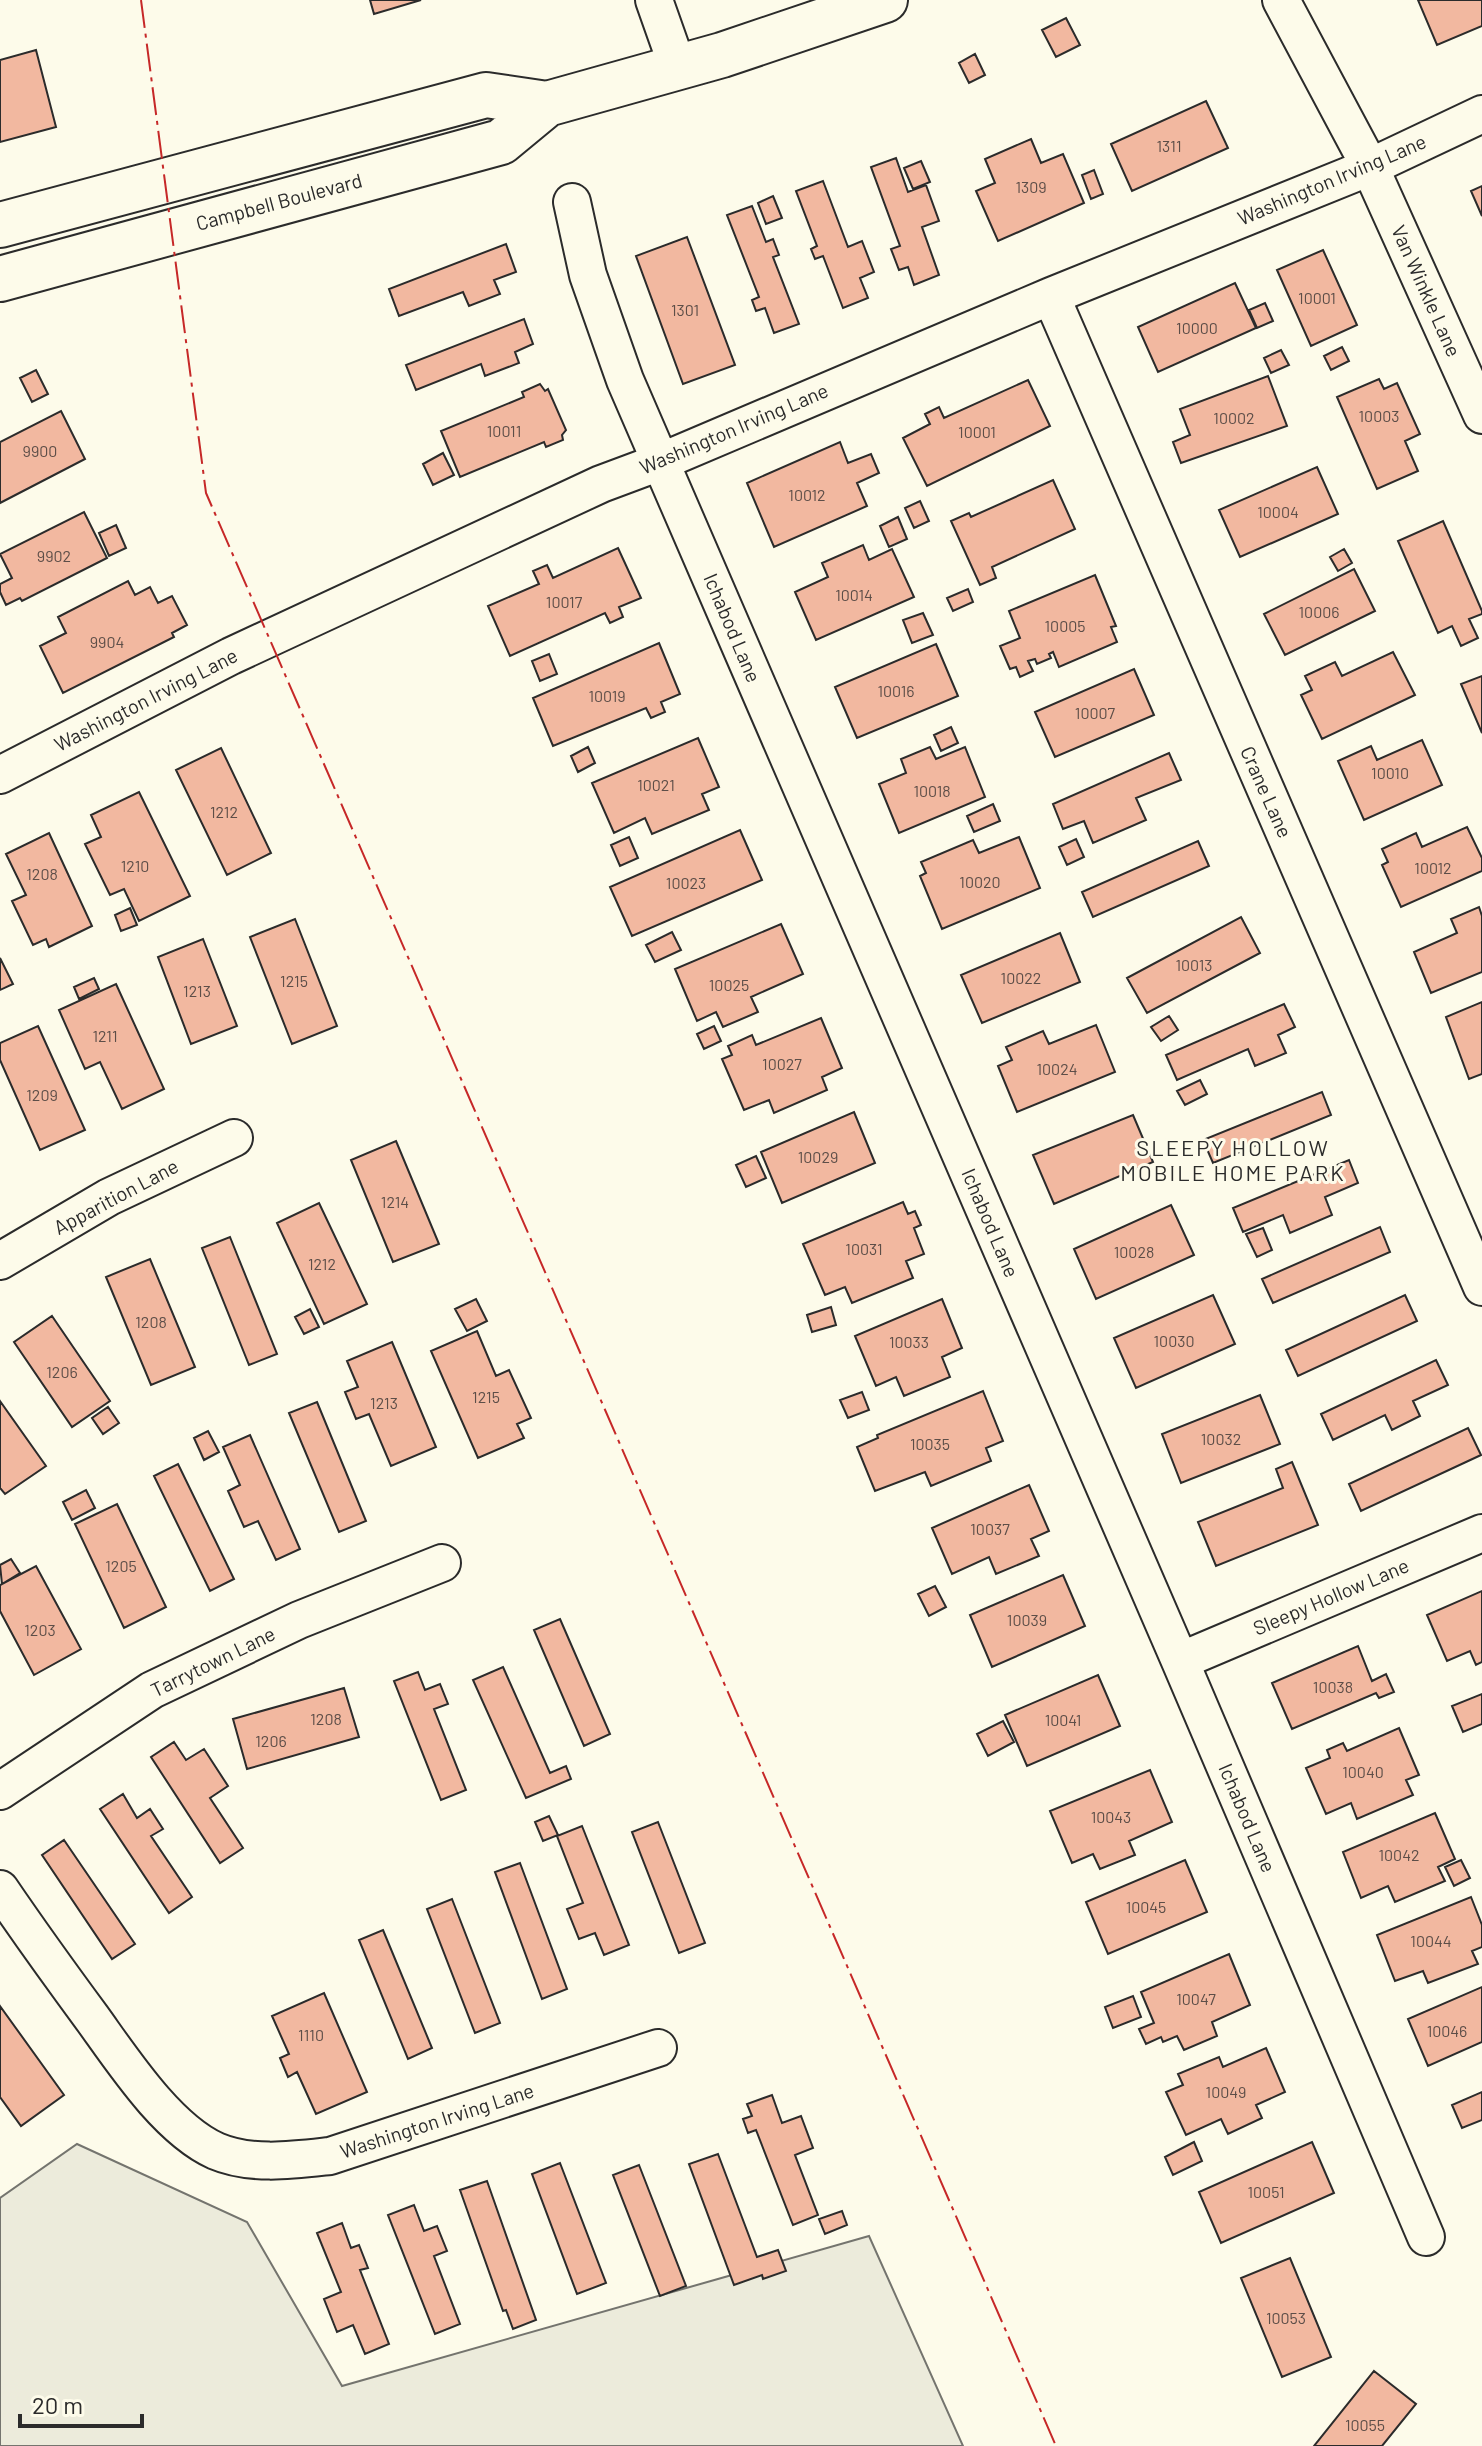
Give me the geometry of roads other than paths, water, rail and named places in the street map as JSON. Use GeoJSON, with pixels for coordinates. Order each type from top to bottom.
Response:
{"type":"FeatureCollection","features":[{"type":"Feature","properties":{"kind":"street"},"geometry":{"type":"LineString","coordinates":[[654,0],[678,68]]}},
{"type":"Feature","properties":{"kind":"street","name":"Campbell Boulevard"},"geometry":{"type":"LineString","coordinates":[[0,225],[486,95],[547,104],[678,68],[885,0]]}},
{"type":"Feature","properties":{"kind":"street","name":"Van Winkle Lane"},"geometry":{"type":"LineString","coordinates":[[1281,0],[1370,167],[1482,415]]}},
{"type":"Feature","properties":{"kind":"street","name":"Campbell Boulevard"},"geometry":{"type":"LineString","coordinates":[[0,279],[501,142],[547,104]]}},
{"type":"Feature","properties":{"kind":"street","name":"Washington Irving Lane"},"geometry":{"type":"LineString","coordinates":[[5,761],[601,484],[1370,167],[1482,114]]}},
{"type":"Feature","properties":{"kind":"street","name":"Ichabod Lane"},"geometry":{"type":"LineString","coordinates":[[572,202],[588,275],[660,462],[1426,2237]]}},
{"type":"Feature","properties":{"kind":"street","name":"Crane Lane"},"geometry":{"type":"LineString","coordinates":[[1051,296],[1482,1287]]}},
{"type":"Feature","properties":{"kind":"street","name":"Apparition Lane"},"geometry":{"type":"LineString","coordinates":[[0,1261],[109,1197],[234,1138]]}},
{"type":"Feature","properties":{"kind":"street","name":"Sleepy Hollow Lane"},"geometry":{"type":"LineString","coordinates":[[1180,1661],[1482,1533]]}},
{"type":"Feature","properties":{"kind":"street","name":"Tarrytown Lane"},"geometry":{"type":"LineString","coordinates":[[0,1791],[152,1690],[299,1620],[442,1563]]}},
{"type":"Feature","properties":{"kind":"street","name":"Washington Irving Lane"},"geometry":{"type":"LineString","coordinates":[[0,1889],[115,2049],[161,2106],[188,2133],[216,2151],[244,2158],[280,2161],[330,2156],[658,2048]]}},
{"type":"Feature","properties":{"kind":"district","name":"SLEEPY HOLLOW MOBILE HOME PARK"},"geometry":{"type":"Point","coordinates":[1233,1160]}}]}
